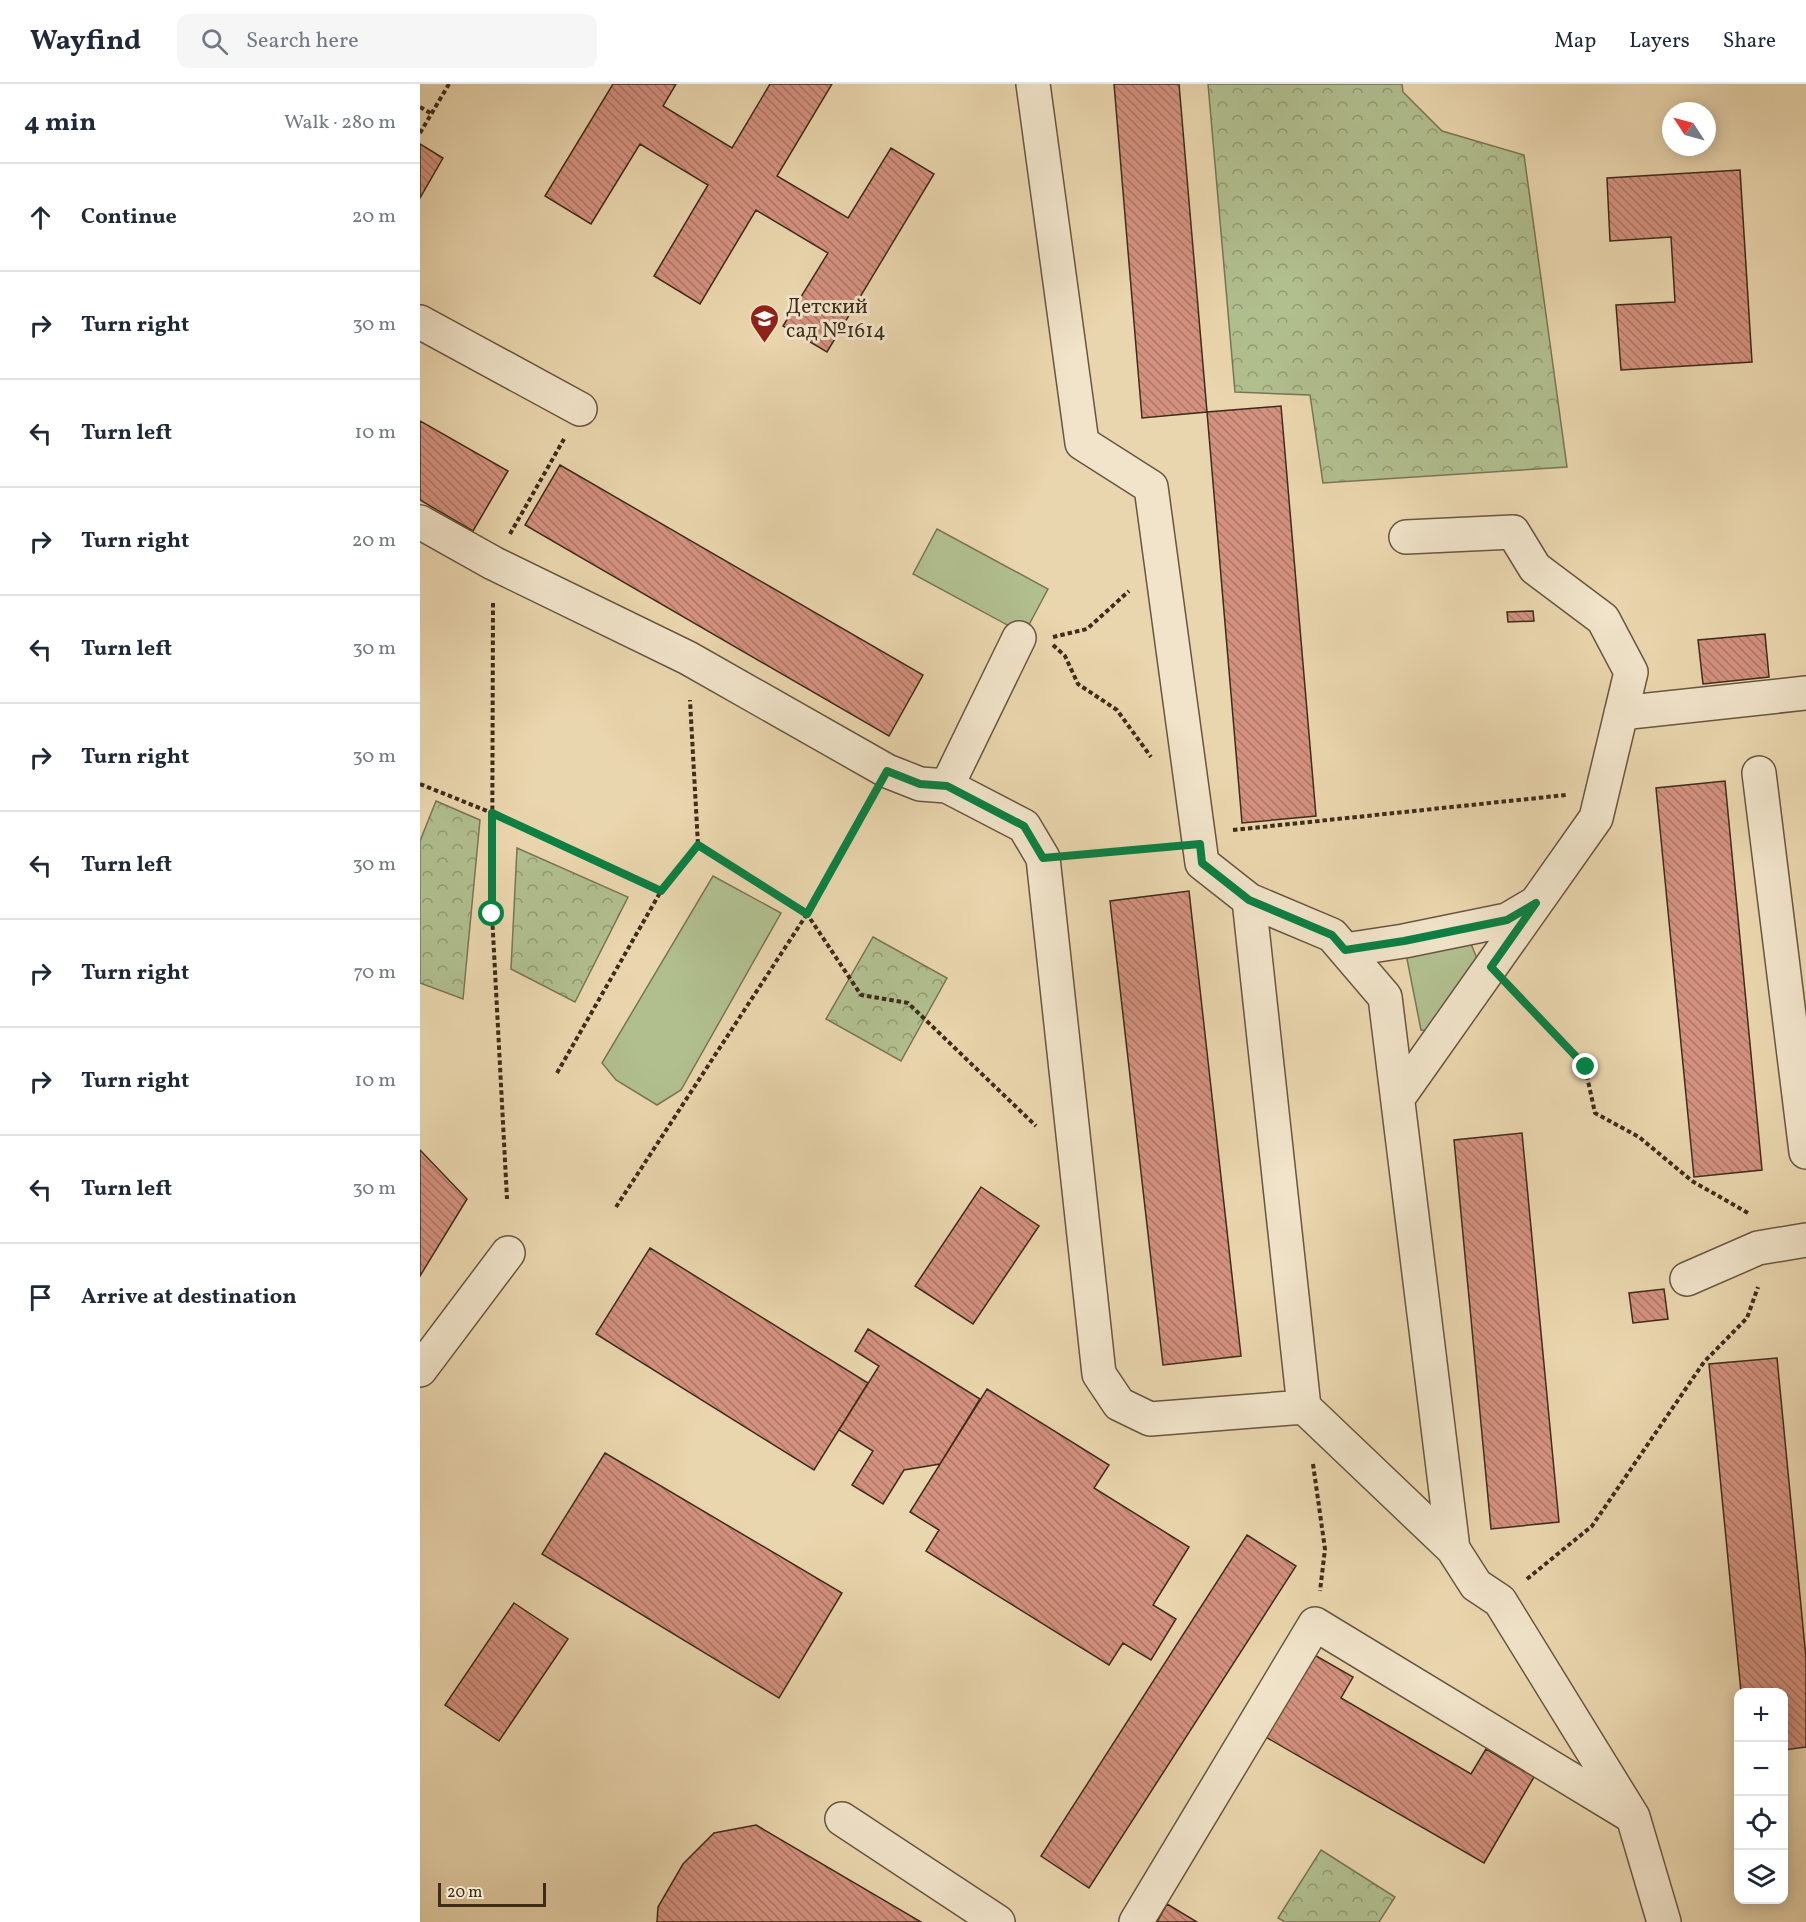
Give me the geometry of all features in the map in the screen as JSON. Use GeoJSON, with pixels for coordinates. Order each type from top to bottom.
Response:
{"type":"FeatureCollection","features":[{"type":"Feature","properties":{"kind":"lane"},"geometry":{"type":"LineString","coordinates":[[1033,84],[1082,443],[1151,487],[1202,863],[1249,900],[1332,935],[1385,997],[1454,1549]]}},
{"type":"Feature","properties":{"kind":"lane"},"geometry":{"type":"LineString","coordinates":[[420,322],[580,409]]}},
{"type":"Feature","properties":{"kind":"lane"},"geometry":{"type":"LineString","coordinates":[[420,522],[493,562],[688,658],[887,771],[920,784],[947,786],[1024,826],[1043,858],[1099,1374],[1119,1404],[1150,1419],[1304,1407]]}},
{"type":"Feature","properties":{"kind":"lane"},"geometry":{"type":"LineString","coordinates":[[1398,1098],[1596,818],[1631,672],[1604,619],[1535,568],[1513,532],[1406,537]]}},
{"type":"Feature","properties":{"kind":"lane"},"geometry":{"type":"LineString","coordinates":[[947,786],[1019,638]]}},
{"type":"Feature","properties":{"kind":"lane"},"geometry":{"type":"LineString","coordinates":[[1621,713],[1806,693]]}},
{"type":"Feature","properties":{"kind":"lane"},"geometry":{"type":"LineString","coordinates":[[1759,773],[1806,1152]]}},
{"type":"Feature","properties":{"kind":"lane"},"geometry":{"type":"LineString","coordinates":[[1249,900],[1304,1407],[1454,1549],[1476,1586],[1500,1601],[1633,1817],[1664,1922]]}},
{"type":"Feature","properties":{"kind":"lane"},"geometry":{"type":"LineString","coordinates":[[1345,950],[1404,941],[1507,920],[1536,903]]}},
{"type":"Feature","properties":{"kind":"lane"},"geometry":{"type":"LineString","coordinates":[[1687,1279],[1758,1248],[1806,1240]]}},
{"type":"Feature","properties":{"kind":"lane"},"geometry":{"type":"LineString","coordinates":[[420,1370],[430,1338],[508,1253]]}},
{"type":"Feature","properties":{"kind":"lane"},"geometry":{"type":"LineString","coordinates":[[1136,1922],[1315,1624],[1633,1817]]}},
{"type":"Feature","properties":{"kind":"lane"},"geometry":{"type":"LineString","coordinates":[[842,1819],[998,1922]]}},
{"type":"Feature","properties":{"kind":"path"},"geometry":{"type":"LineString","coordinates":[[420,133],[449,84]]}},
{"type":"Feature","properties":{"kind":"path"},"geometry":{"type":"LineString","coordinates":[[420,107],[432,114]]}},
{"type":"Feature","properties":{"kind":"path"},"geometry":{"type":"LineString","coordinates":[[507,1199],[492,914],[493,562],[580,409]]}},
{"type":"Feature","properties":{"kind":"path"},"geometry":{"type":"LineString","coordinates":[[1161,562],[1087,629],[1046,639],[1065,656],[1078,684],[1117,710],[1155,763],[1191,777]]}},
{"type":"Feature","properties":{"kind":"path"},"geometry":{"type":"LineString","coordinates":[[558,1073],[661,891],[698,845],[688,658]]}},
{"type":"Feature","properties":{"kind":"path"},"geometry":{"type":"LineString","coordinates":[[616,1208],[807,914],[887,771]]}},
{"type":"Feature","properties":{"kind":"path"},"geometry":{"type":"LineString","coordinates":[[420,784],[492,813],[661,891]]}},
{"type":"Feature","properties":{"kind":"path"},"geometry":{"type":"LineString","coordinates":[[1043,858],[1200,844],[1232,830],[1602,791]]}},
{"type":"Feature","properties":{"kind":"path"},"geometry":{"type":"LineString","coordinates":[[698,845],[807,914],[861,995],[908,1003],[1076,1165]]}},
{"type":"Feature","properties":{"kind":"path"},"geometry":{"type":"LineString","coordinates":[[1491,967],[1586,1067],[1595,1113],[1639,1137],[1692,1181],[1756,1218],[1772,1245],[1747,1318],[1704,1362],[1592,1526],[1500,1601]]}},
{"type":"Feature","properties":{"kind":"path"},"geometry":{"type":"LineString","coordinates":[[1304,1407],[1325,1549],[1315,1624]]}},
{"type":"Feature","properties":{"kind":"green space"},"geometry":{"type":"Polygon","coordinates":[[[1208,84],[1402,84],[1403,92],[1442,131],[1524,155],[1567,467],[1323,483],[1310,395],[1235,392],[1208,84]]]}},
{"type":"Feature","properties":{"kind":"green space"},"geometry":{"type":"Polygon","coordinates":[[[937,529],[1048,589],[1024,634],[913,574],[937,529]]]}},
{"type":"Feature","properties":{"kind":"green space"},"geometry":{"type":"Polygon","coordinates":[[[436,801],[480,820],[463,999],[420,983],[420,841],[436,801]]]}},
{"type":"Feature","properties":{"kind":"green space"},"geometry":{"type":"Polygon","coordinates":[[[517,848],[628,897],[575,1002],[511,969],[517,848]]]}},
{"type":"Feature","properties":{"kind":"green space"},"geometry":{"type":"Polygon","coordinates":[[[713,876],[781,913],[681,1090],[657,1105],[616,1080],[602,1063],[713,876]]]}},
{"type":"Feature","properties":{"kind":"green space"},"geometry":{"type":"Polygon","coordinates":[[[873,937],[947,978],[901,1061],[826,1019],[873,937]]]}},
{"type":"Feature","properties":{"kind":"green space"},"geometry":{"type":"Polygon","coordinates":[[[1471,944],[1478,961],[1430,1031],[1421,1030],[1406,954],[1424,947],[1471,944]]]}},
{"type":"Feature","properties":{"kind":"green space"},"geometry":{"type":"Polygon","coordinates":[[[1321,1850],[1395,1897],[1379,1922],[1285,1922],[1278,1918],[1321,1850]]]}},
{"type":"Feature","properties":{"kind":"building"},"geometry":{"type":"Polygon","coordinates":[[[613,84],[676,84],[663,106],[732,148],[770,84],[832,84],[777,176],[848,218],[891,148],[934,174],[827,352],[783,326],[828,253],[756,210],[700,304],[654,276],[708,185],[640,144],[591,224],[545,196],[613,84]]]}},
{"type":"Feature","properties":{"kind":"building"},"geometry":{"type":"Polygon","coordinates":[[[1114,84],[1179,84],[1207,412],[1142,418],[1114,84]]]}},
{"type":"Feature","properties":{"kind":"building"},"geometry":{"type":"Polygon","coordinates":[[[420,144],[443,158],[420,198],[420,144]]]}},
{"type":"Feature","properties":{"kind":"building"},"geometry":{"type":"Polygon","coordinates":[[[1740,170],[1752,362],[1621,370],[1616,305],[1675,302],[1671,237],[1610,241],[1607,178],[1740,170]]]}},
{"type":"Feature","properties":{"kind":"building"},"geometry":{"type":"Polygon","coordinates":[[[1281,406],[1316,816],[1242,823],[1207,412],[1281,406]]]}},
{"type":"Feature","properties":{"kind":"building"},"geometry":{"type":"Polygon","coordinates":[[[420,421],[508,471],[473,531],[420,500],[420,421]]]}},
{"type":"Feature","properties":{"kind":"building"},"geometry":{"type":"Polygon","coordinates":[[[560,465],[923,675],[889,736],[525,525],[560,465]]]}},
{"type":"Feature","properties":{"kind":"building"},"geometry":{"type":"Polygon","coordinates":[[[1533,611],[1534,621],[1508,622],[1507,612],[1533,611]]]}},
{"type":"Feature","properties":{"kind":"building"},"geometry":{"type":"Polygon","coordinates":[[[1765,634],[1769,677],[1703,684],[1698,640],[1765,634]]]}},
{"type":"Feature","properties":{"kind":"building"},"geometry":{"type":"Polygon","coordinates":[[[1725,781],[1762,1170],[1694,1177],[1656,788],[1725,781]]]}},
{"type":"Feature","properties":{"kind":"building"},"geometry":{"type":"Polygon","coordinates":[[[1189,891],[1241,1356],[1163,1365],[1110,901],[1189,891]]]}},
{"type":"Feature","properties":{"kind":"building"},"geometry":{"type":"Polygon","coordinates":[[[1522,1133],[1559,1522],[1491,1529],[1454,1140],[1522,1133]]]}},
{"type":"Feature","properties":{"kind":"building"},"geometry":{"type":"Polygon","coordinates":[[[420,1150],[467,1199],[420,1276],[420,1150]]]}},
{"type":"Feature","properties":{"kind":"building"},"geometry":{"type":"Polygon","coordinates":[[[981,1187],[1039,1226],[973,1324],[915,1286],[981,1187]]]}},
{"type":"Feature","properties":{"kind":"building"},"geometry":{"type":"Polygon","coordinates":[[[650,1248],[868,1383],[814,1470],[596,1334],[650,1248]]]}},
{"type":"Feature","properties":{"kind":"building"},"geometry":{"type":"Polygon","coordinates":[[[1664,1289],[1668,1319],[1633,1323],[1629,1293],[1664,1289]]]}},
{"type":"Feature","properties":{"kind":"building"},"geometry":{"type":"Polygon","coordinates":[[[868,1329],[980,1399],[940,1464],[904,1470],[883,1504],[852,1485],[873,1451],[839,1430],[879,1366],[855,1351],[868,1329]]]}},
{"type":"Feature","properties":{"kind":"building"},"geometry":{"type":"Polygon","coordinates":[[[1777,1358],[1806,1658],[1806,1747],[1788,1749],[1788,1688],[1741,1688],[1709,1364],[1777,1358]]]}},
{"type":"Feature","properties":{"kind":"building"},"geometry":{"type":"Polygon","coordinates":[[[987,1389],[1109,1465],[1094,1488],[1189,1547],[1153,1605],[1176,1619],[1151,1660],[1123,1643],[1109,1665],[926,1551],[939,1530],[910,1512],[987,1389]]]}},
{"type":"Feature","properties":{"kind":"building"},"geometry":{"type":"Polygon","coordinates":[[[605,1453],[842,1593],[779,1698],[542,1554],[605,1453]]]}},
{"type":"Feature","properties":{"kind":"building"},"geometry":{"type":"Polygon","coordinates":[[[1247,1535],[1296,1566],[1089,1888],[1041,1856],[1247,1535]]]}},
{"type":"Feature","properties":{"kind":"building"},"geometry":{"type":"Polygon","coordinates":[[[514,1603],[568,1639],[499,1741],[445,1705],[514,1603]]]}},
{"type":"Feature","properties":{"kind":"building"},"geometry":{"type":"Polygon","coordinates":[[[1304,1649],[1353,1677],[1341,1698],[1471,1774],[1486,1749],[1534,1777],[1484,1863],[1257,1732],[1304,1649]]]}},
{"type":"Feature","properties":{"kind":"building"},"geometry":{"type":"Polygon","coordinates":[[[756,1825],[921,1922],[657,1922],[658,1907],[683,1864],[714,1833],[756,1825]]]}},
{"type":"Feature","properties":{"kind":"building"},"geometry":{"type":"Polygon","coordinates":[[[1167,1904],[1197,1922],[1157,1922],[1167,1904]]]}},
{"type":"Feature","properties":{"kind":"place","name":"Детский сад №1614"},"geometry":{"type":"Point","coordinates":[765,344]}},
{"type":"Feature","properties":{"kind":"route"},"geometry":{"type":"LineString","coordinates":[[492,914],[492,813],[661,891],[698,845],[807,914],[887,771],[920,784],[947,786],[1024,826],[1043,858],[1200,844],[1202,863],[1249,900],[1332,935],[1345,950],[1404,941],[1507,920],[1536,903],[1491,967],[1586,1067]]}}]}
